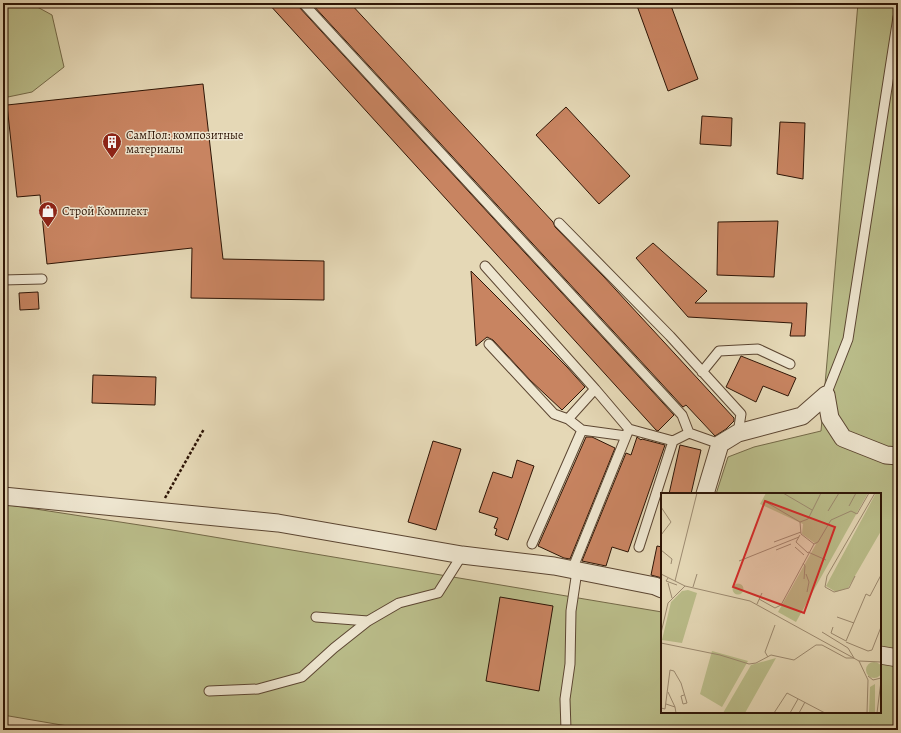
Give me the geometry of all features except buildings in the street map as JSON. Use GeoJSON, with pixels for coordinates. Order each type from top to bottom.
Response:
{"type":"FeatureCollection","features":[{"type":"Feature","properties":{"kind":"street"},"geometry":{"type":"LineString","coordinates":[[705,493],[720,444],[738,433],[802,416],[826,395]]}},
{"type":"Feature","properties":{"kind":"street"},"geometry":{"type":"LineString","coordinates":[[826,395],[830,418],[843,438],[886,455],[898,456]]}},
{"type":"Feature","properties":{"kind":"street"},"geometry":{"type":"LineString","coordinates":[[3,496],[157,512],[184,513],[278,524],[462,555],[554,566],[655,586],[661,589]]}},
{"type":"Feature","properties":{"kind":"street"},"geometry":{"type":"LineString","coordinates":[[881,655],[898,658]]}},
{"type":"Feature","properties":{"kind":"lane"},"geometry":{"type":"LineString","coordinates":[[303,3],[682,415],[689,433]]}},
{"type":"Feature","properties":{"kind":"lane"},"geometry":{"type":"LineString","coordinates":[[826,395],[848,339],[898,17]]}},
{"type":"Feature","properties":{"kind":"lane"},"geometry":{"type":"LineString","coordinates":[[559,223],[670,336],[741,414],[738,433]]}},
{"type":"Feature","properties":{"kind":"lane"},"geometry":{"type":"LineString","coordinates":[[485,266],[595,389],[627,433]]}},
{"type":"Feature","properties":{"kind":"lane"},"geometry":{"type":"LineString","coordinates":[[3,280],[42,279]]}},
{"type":"Feature","properties":{"kind":"lane"},"geometry":{"type":"LineString","coordinates":[[489,344],[554,414],[568,419],[582,430],[627,433],[673,441],[689,433],[720,444]]}},
{"type":"Feature","properties":{"kind":"lane"},"geometry":{"type":"LineString","coordinates":[[702,372],[719,351],[758,349],[790,364]]}},
{"type":"Feature","properties":{"kind":"lane"},"geometry":{"type":"LineString","coordinates":[[568,419],[595,389]]}},
{"type":"Feature","properties":{"kind":"lane"},"geometry":{"type":"LineString","coordinates":[[532,544],[582,430]]}},
{"type":"Feature","properties":{"kind":"lane"},"geometry":{"type":"LineString","coordinates":[[566,730],[565,699],[570,664],[571,611],[574,570],[627,433]]}},
{"type":"Feature","properties":{"kind":"lane"},"geometry":{"type":"LineString","coordinates":[[639,547],[673,441]]}},
{"type":"Feature","properties":{"kind":"lane"},"geometry":{"type":"LineString","coordinates":[[209,691],[258,689],[302,676],[368,621],[399,603],[438,593],[462,555]]}},
{"type":"Feature","properties":{"kind":"lane"},"geometry":{"type":"LineString","coordinates":[[316,618],[368,621]]}},
{"type":"Feature","properties":{"kind":"path"},"geometry":{"type":"LineString","coordinates":[[157,512],[204,429]]}},
{"type":"Feature","properties":{"kind":"green space"},"geometry":{"type":"Polygon","coordinates":[[[3,3],[30,3],[52,15],[64,67],[32,92],[3,98],[3,3]]]}},
{"type":"Feature","properties":{"kind":"green space"},"geometry":{"type":"Polygon","coordinates":[[[858,3],[898,3],[898,730],[91,730],[3,715],[3,504],[172,530],[661,612],[661,713],[881,713],[881,493],[716,493],[728,457],[754,447],[821,431],[858,3]]]}},
{"type":"Feature","properties":{"kind":"place","name":"СамПол: композитные материалы"},"geometry":{"type":"Point","coordinates":[112,159]}},
{"type":"Feature","properties":{"kind":"place","name":"Строй Комплект"},"geometry":{"type":"Point","coordinates":[48,228]}}]}
